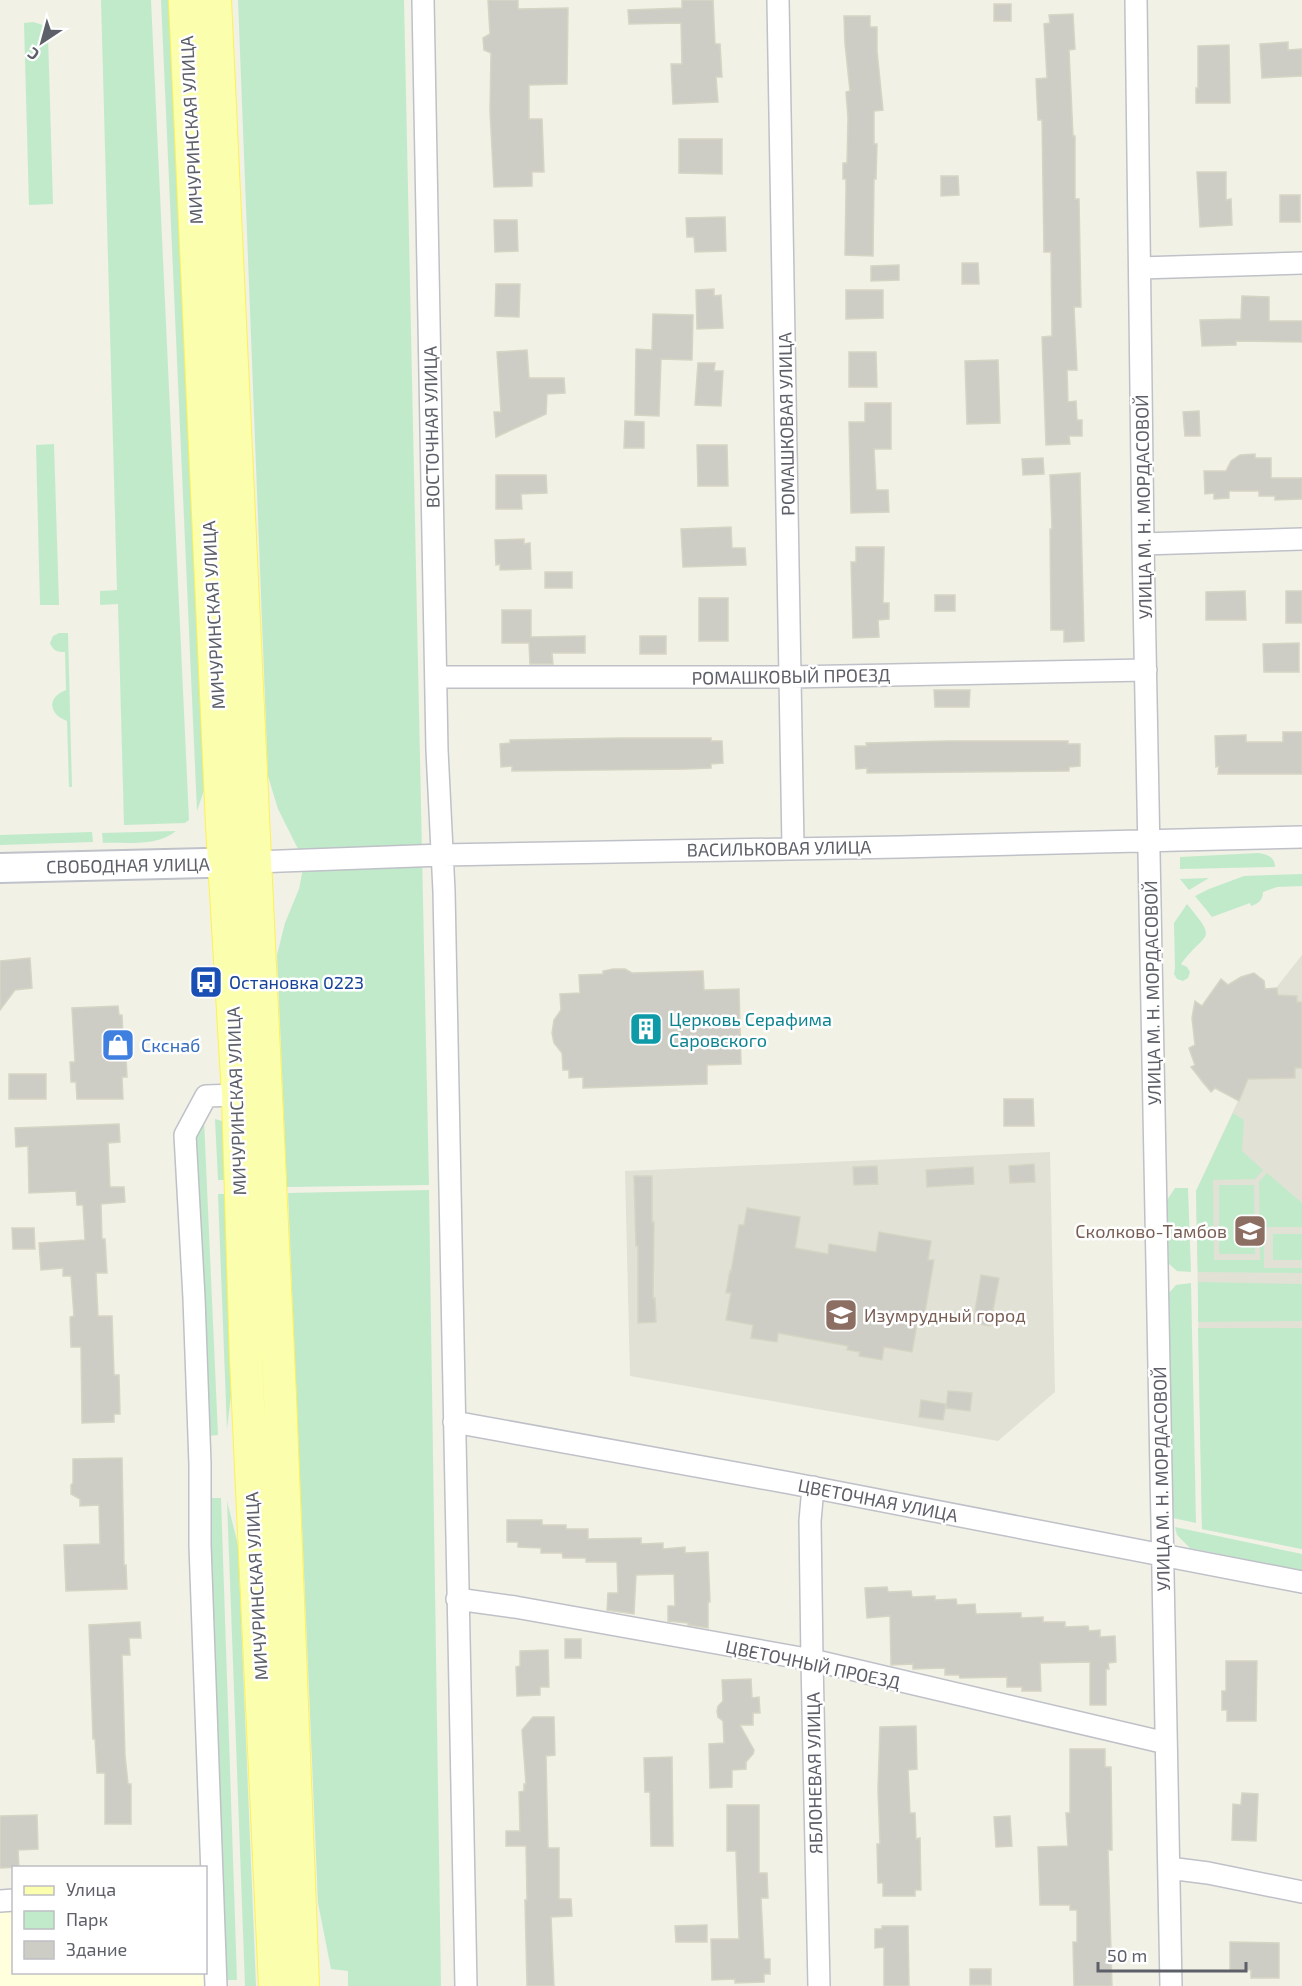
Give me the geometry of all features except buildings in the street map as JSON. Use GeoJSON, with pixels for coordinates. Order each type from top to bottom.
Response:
{"type":"FeatureCollection","features":[{"type":"Feature","properties":{"kind":"main road","name":"МИЧУРИНСКАЯ УЛИЦА"},"geometry":{"type":"LineString","coordinates":[[185,0],[224,863],[238,1095],[246,1359],[275,1986]]}},
{"type":"Feature","properties":{"kind":"main road","name":"МИЧУРИНСКАЯ УЛИЦА"},"geometry":{"type":"LineString","coordinates":[[216,0],[280,1396],[303,1986]]}},
{"type":"Feature","properties":{"kind":"main road","name":"СВОБОДНАЯ УЛИЦА"},"geometry":{"type":"LineString","coordinates":[[0,868],[255,862]]}},
{"type":"Feature","properties":{"kind":"street","name":"ВОСТОЧНАЯ УЛИЦА"},"geometry":{"type":"LineString","coordinates":[[423,0],[466,1986]]}},
{"type":"Feature","properties":{"kind":"street","name":"РОМАШКОВАЯ УЛИЦА"},"geometry":{"type":"LineString","coordinates":[[778,0],[793,848]]}},
{"type":"Feature","properties":{"kind":"street","name":"УЛИЦА М. Н. МОРДАСОВОЙ"},"geometry":{"type":"LineString","coordinates":[[1136,0],[1143,544],[1171,1986]]}},
{"type":"Feature","properties":{"kind":"street"},"geometry":{"type":"LineString","coordinates":[[1140,268],[1302,263]]}},
{"type":"Feature","properties":{"kind":"street"},"geometry":{"type":"LineString","coordinates":[[1143,544],[1302,539]]}},
{"type":"Feature","properties":{"kind":"street","name":"РОМАШКОВЫЙ ПРОЕЗД"},"geometry":{"type":"LineString","coordinates":[[436,676],[791,677],[1146,670]]}},
{"type":"Feature","properties":{"kind":"street","name":"ВАСИЛЬКОВАЯ УЛИЦА"},"geometry":{"type":"LineString","coordinates":[[255,862],[442,855],[1302,837]]}},
{"type":"Feature","properties":{"kind":"street"},"geometry":{"type":"LineString","coordinates":[[216,1986],[209,1894],[195,1298],[185,1135],[206,1096],[238,1095]]}},
{"type":"Feature","properties":{"kind":"street","name":"ЦВЕТОЧНАЯ УЛИЦА"},"geometry":{"type":"LineString","coordinates":[[454,1422],[813,1487],[1302,1582]]}},
{"type":"Feature","properties":{"kind":"street","name":"ЯБЛОНЕВАЯ УЛИЦА"},"geometry":{"type":"LineString","coordinates":[[813,1487],[810,1521],[819,1986]]}},
{"type":"Feature","properties":{"kind":"street","name":"ЦВЕТОЧНЫЙ ПРОЕЗД"},"geometry":{"type":"LineString","coordinates":[[457,1599],[515,1607],[812,1660],[1166,1743]]}},
{"type":"Feature","properties":{"kind":"street"},"geometry":{"type":"LineString","coordinates":[[1169,1868],[1209,1873],[1302,1892]]}},
{"type":"Feature","properties":{"kind":"shaded area","name":"Сколково-Тамбов"},"geometry":{"type":"Polygon","coordinates":[[[1302,955],[1302,1549],[1202,1529],[1196,1191],[1238,1101],[1215,1087],[1211,1092],[1202,1083],[1191,1067],[1196,1064],[1189,1048],[1195,1045],[1192,1018],[1196,1002],[1204,1007],[1221,979],[1229,985],[1241,977],[1254,973],[1264,981],[1265,989],[1276,988],[1302,955]]]}},
{"type":"Feature","properties":{"kind":"shaded area","name":"Изумрудный город"},"geometry":{"type":"Polygon","coordinates":[[[1050,1152],[1055,1392],[998,1441],[630,1376],[625,1171],[1050,1152]]]}},
{"type":"Feature","properties":{"kind":"shaded area"},"geometry":{"type":"Polygon","coordinates":[[[0,1911],[12,1911],[12,1974],[206,1974],[207,1986],[0,1986],[0,1911]]]}},
{"type":"Feature","properties":{"kind":"green space"},"geometry":{"type":"Polygon","coordinates":[[[101,0],[151,0],[189,820],[185,823],[124,825],[118,604],[100,605],[100,591],[117,590],[101,0]]]}},
{"type":"Feature","properties":{"kind":"green space"},"geometry":{"type":"Polygon","coordinates":[[[161,0],[172,0],[206,784],[197,811],[161,0]]]}},
{"type":"Feature","properties":{"kind":"green space"},"geometry":{"type":"Polygon","coordinates":[[[238,0],[404,0],[429,1185],[287,1187],[277,955],[285,923],[299,889],[303,869],[298,849],[278,809],[268,776],[238,0]]]}},
{"type":"Feature","properties":{"kind":"green space"},"geometry":{"type":"Polygon","coordinates":[[[33,22],[43,25],[48,35],[53,204],[29,205],[24,23],[33,22]]]}},
{"type":"Feature","properties":{"kind":"green space"},"geometry":{"type":"Polygon","coordinates":[[[54,444],[59,605],[40,605],[36,445],[54,444]]]}},
{"type":"Feature","properties":{"kind":"green space"},"geometry":{"type":"Polygon","coordinates":[[[68,633],[72,787],[69,787],[67,721],[56,714],[52,706],[55,697],[66,690],[65,652],[52,648],[50,643],[53,636],[68,633]]]}},
{"type":"Feature","properties":{"kind":"green space"},"geometry":{"type":"Polygon","coordinates":[[[176,831],[151,842],[132,843],[103,843],[102,833],[176,831]]]}},
{"type":"Feature","properties":{"kind":"green space"},"geometry":{"type":"Polygon","coordinates":[[[92,832],[93,842],[0,845],[0,835],[92,832]]]}},
{"type":"Feature","properties":{"kind":"green space"},"geometry":{"type":"Polygon","coordinates":[[[1258,853],[1270,857],[1275,867],[1180,869],[1180,857],[1258,853]]]}},
{"type":"Feature","properties":{"kind":"green space"},"geometry":{"type":"Polygon","coordinates":[[[1302,874],[1302,886],[1277,887],[1263,892],[1256,904],[1251,906],[1250,903],[1212,917],[1195,896],[1244,876],[1302,874]]]}},
{"type":"Feature","properties":{"kind":"green space"},"geometry":{"type":"Polygon","coordinates":[[[1209,878],[1189,890],[1180,879],[1209,878]]]}},
{"type":"Feature","properties":{"kind":"green space"},"geometry":{"type":"Polygon","coordinates":[[[1187,904],[1206,931],[1202,940],[1181,964],[1190,972],[1188,978],[1183,981],[1177,979],[1174,974],[1174,923],[1187,904]]]}},
{"type":"Feature","properties":{"kind":"green space"},"geometry":{"type":"Polygon","coordinates":[[[1233,1113],[1244,1120],[1242,1151],[1263,1170],[1255,1179],[1213,1180],[1214,1260],[1260,1260],[1259,1182],[1267,1173],[1302,1203],[1302,1227],[1264,1227],[1264,1268],[1302,1268],[1302,1273],[1198,1272],[1196,1191],[1233,1113]]]}},
{"type":"Feature","properties":{"kind":"green space"},"geometry":{"type":"Polygon","coordinates":[[[215,1119],[222,1121],[223,1125],[226,1180],[218,1180],[215,1119]]]}},
{"type":"Feature","properties":{"kind":"green space"},"geometry":{"type":"Polygon","coordinates":[[[204,1120],[218,1435],[207,1436],[195,1185],[196,1132],[204,1120]]]}},
{"type":"Feature","properties":{"kind":"green space"},"geometry":{"type":"Polygon","coordinates":[[[1219,1185],[1254,1185],[1255,1254],[1219,1254],[1219,1185]]]}},
{"type":"Feature","properties":{"kind":"green space"},"geometry":{"type":"Polygon","coordinates":[[[1175,1188],[1188,1188],[1191,1272],[1177,1271],[1169,1264],[1167,1200],[1175,1188]]]}},
{"type":"Feature","properties":{"kind":"green space"},"geometry":{"type":"Polygon","coordinates":[[[429,1190],[441,1986],[348,1986],[348,1971],[331,1969],[318,1903],[288,1193],[429,1190]]]}},
{"type":"Feature","properties":{"kind":"green space"},"geometry":{"type":"Polygon","coordinates":[[[218,1194],[227,1194],[234,1370],[227,1429],[218,1194]]]}},
{"type":"Feature","properties":{"kind":"green space"},"geometry":{"type":"Polygon","coordinates":[[[1273,1234],[1302,1234],[1302,1260],[1273,1260],[1273,1234]]]}},
{"type":"Feature","properties":{"kind":"green space"},"geometry":{"type":"Polygon","coordinates":[[[1198,1282],[1302,1284],[1302,1321],[1198,1322],[1198,1282]]]}},
{"type":"Feature","properties":{"kind":"green space"},"geometry":{"type":"Polygon","coordinates":[[[1191,1283],[1196,1523],[1173,1518],[1168,1294],[1176,1285],[1191,1283]]]}},
{"type":"Feature","properties":{"kind":"green space"},"geometry":{"type":"Polygon","coordinates":[[[1198,1328],[1302,1328],[1302,1549],[1202,1529],[1198,1328]]]}},
{"type":"Feature","properties":{"kind":"green space"},"geometry":{"type":"Polygon","coordinates":[[[210,1498],[221,1498],[237,1980],[226,1980],[210,1498]]]}},
{"type":"Feature","properties":{"kind":"green space"},"geometry":{"type":"Polygon","coordinates":[[[227,1501],[238,1545],[256,1986],[245,1986],[227,1501]]]}},
{"type":"Feature","properties":{"kind":"green space"},"geometry":{"type":"Polygon","coordinates":[[[1175,1527],[1302,1554],[1302,1571],[1190,1548],[1177,1535],[1175,1527]]]}},
{"type":"Feature","properties":{"kind":"place","name":"Остановка 0223"},"geometry":{"type":"Point","coordinates":[206,982]}},
{"type":"Feature","properties":{"kind":"place","name":"Церковь Серафима Саровского"},"geometry":{"type":"Point","coordinates":[646,1029]}},
{"type":"Feature","properties":{"kind":"place","name":"Скснаб"},"geometry":{"type":"Point","coordinates":[118,1045]}},
{"type":"Feature","properties":{"kind":"place","name":"Сколково-Тамбов"},"geometry":{"type":"Point","coordinates":[1250,1231]}},
{"type":"Feature","properties":{"kind":"place","name":"Изумрудный город"},"geometry":{"type":"Point","coordinates":[841,1315]}}]}
